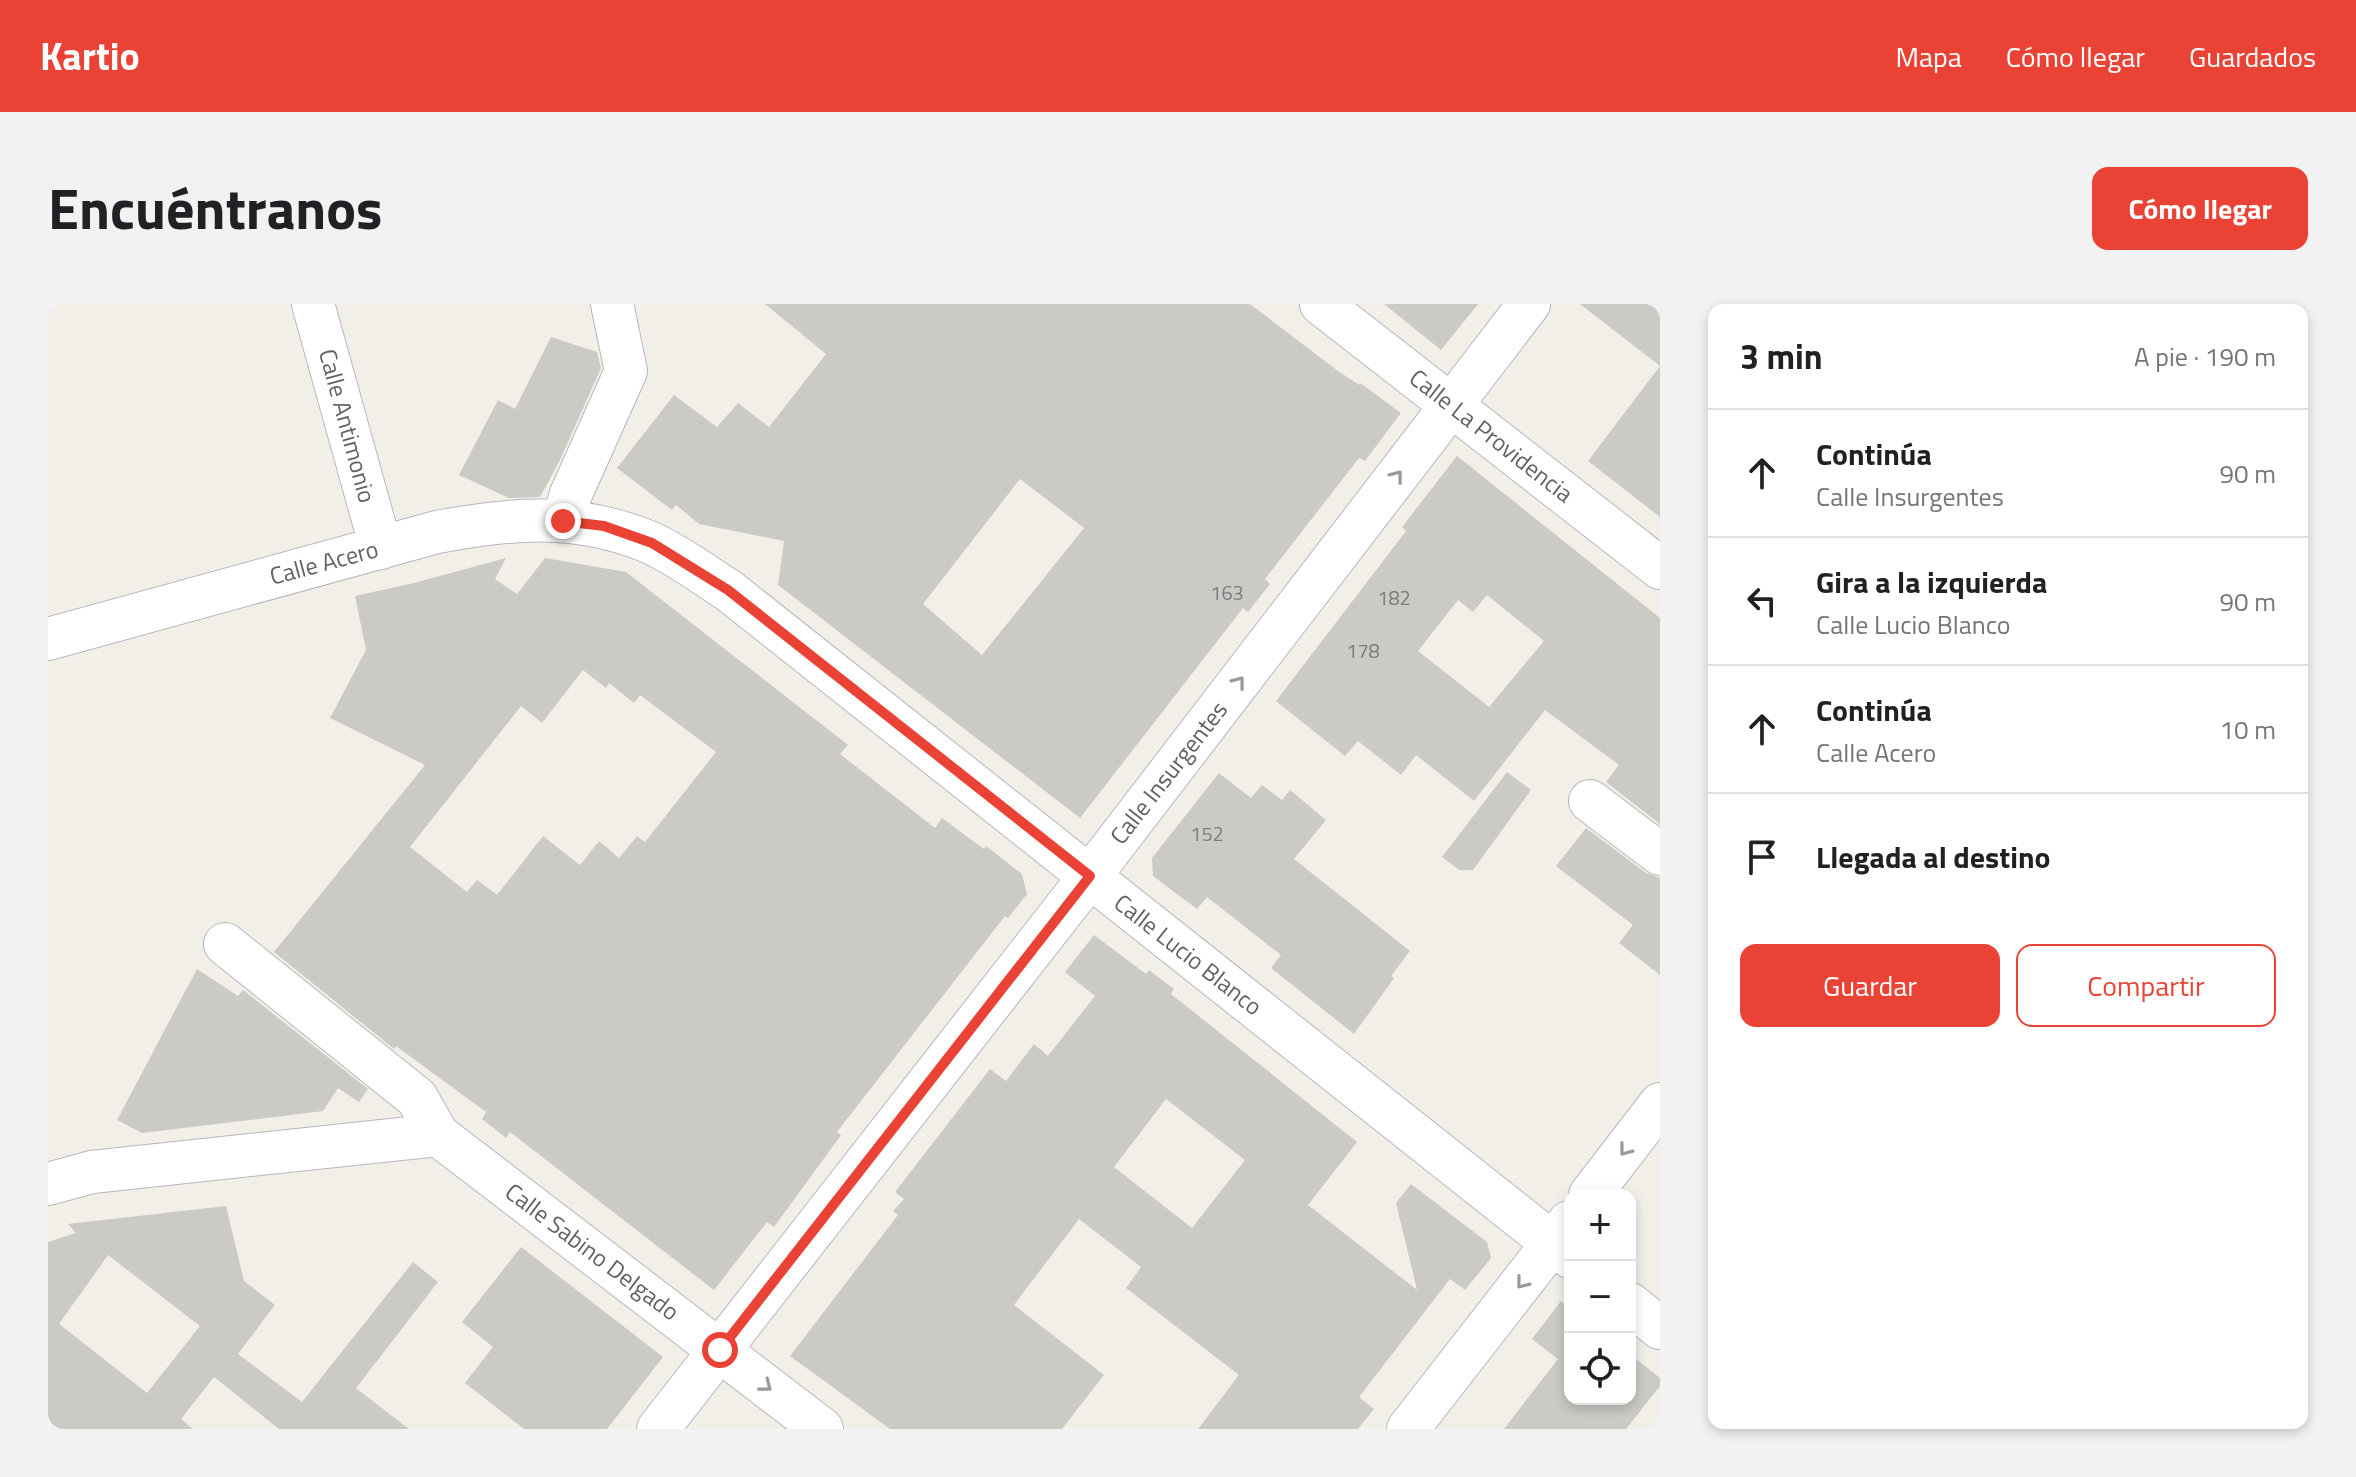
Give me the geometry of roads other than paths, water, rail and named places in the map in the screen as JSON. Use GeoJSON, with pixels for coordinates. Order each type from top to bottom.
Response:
{"type":"FeatureCollection","features":[{"type":"Feature","properties":{"kind":"street","name":"Calle Antimonio"},"geometry":{"type":"LineString","coordinates":[[313,304],[381,548]]}},
{"type":"Feature","properties":{"kind":"street"},"geometry":{"type":"LineString","coordinates":[[563,521],[571,494],[626,371],[612,304]]}},
{"type":"Feature","properties":{"kind":"street","name":"Calle La Providencia"},"geometry":{"type":"LineString","coordinates":[[1321,304],[1660,568]]}},
{"type":"Feature","properties":{"kind":"street","name":"Calle Insurgentes"},"geometry":{"type":"LineString","coordinates":[[658,1429],[1090,876],[1529,304]]}},
{"type":"Feature","properties":{"kind":"street","name":"Calle Acero"},"geometry":{"type":"LineString","coordinates":[[48,639],[437,532],[496,521],[536,518],[604,526]]}},
{"type":"Feature","properties":{"kind":"street","name":"Calle Lucio Blanco"},"geometry":{"type":"LineString","coordinates":[[604,526],[652,543],[728,590],[1090,876],[1564,1241]]}},
{"type":"Feature","properties":{"kind":"street"},"geometry":{"type":"LineString","coordinates":[[1590,801],[1660,854]]}},
{"type":"Feature","properties":{"kind":"street","name":"Calle Sabino Delgado"},"geometry":{"type":"LineString","coordinates":[[225,944],[417,1098],[438,1135],[822,1429]]}},
{"type":"Feature","properties":{"kind":"street"},"geometry":{"type":"LineString","coordinates":[[1595,1189],[1660,1104]]}},
{"type":"Feature","properties":{"kind":"street"},"geometry":{"type":"LineString","coordinates":[[48,1184],[92,1172],[438,1135]]}},
{"type":"Feature","properties":{"kind":"street"},"geometry":{"type":"LineString","coordinates":[[1408,1429],[1564,1241]]}},
{"type":"Feature","properties":{"kind":"street"},"geometry":{"type":"LineString","coordinates":[[1636,1309],[1660,1328]]}}]}
